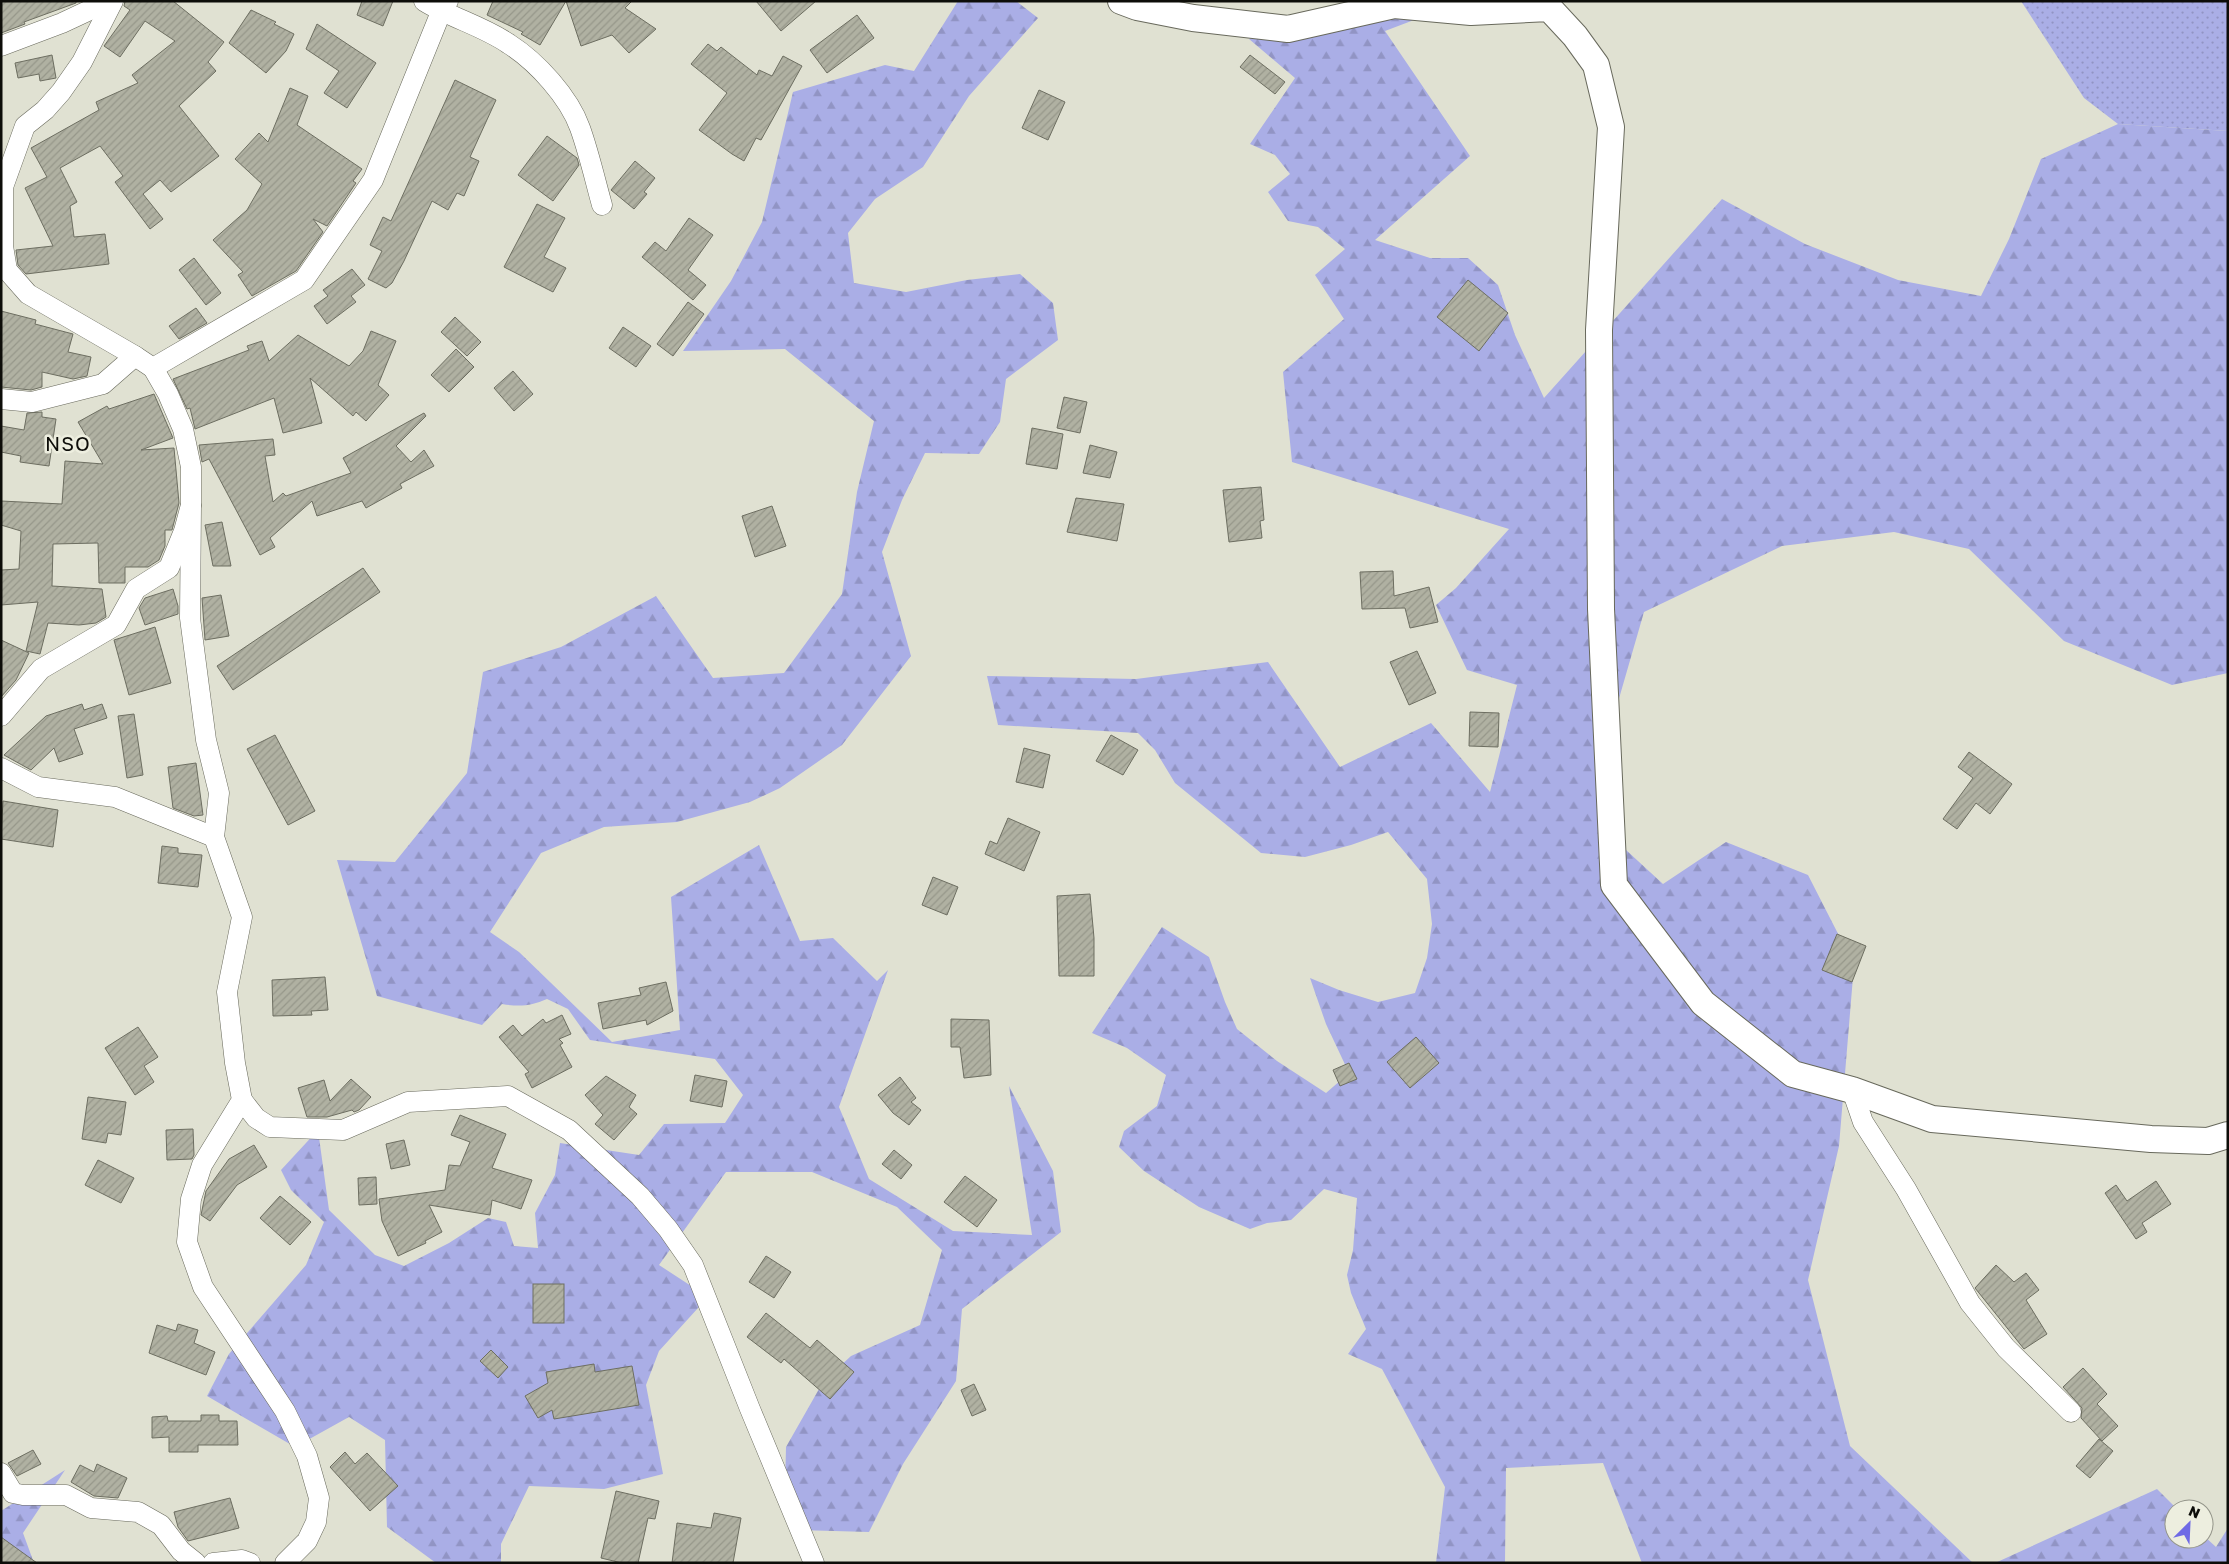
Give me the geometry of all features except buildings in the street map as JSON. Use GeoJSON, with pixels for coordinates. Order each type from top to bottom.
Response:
{"type":"FeatureCollection","features":[{"type":"Feature","properties":{"kind":"street"},"geometry":{"type":"LineString","coordinates":[[1,46],[111,1]]}},
{"type":"Feature","properties":{"kind":"street"},"geometry":{"type":"LineString","coordinates":[[111,1],[82,62],[45,110],[24,126],[3,186],[3,246],[7,270],[28,294],[153,368],[168,394],[183,429],[191,467],[190,618],[206,740],[218,793],[214,837],[242,916],[228,992],[235,1063],[242,1100],[256,1118],[270,1127],[343,1130],[408,1102],[508,1096],[569,1130],[640,1196],[668,1229],[693,1265],[814,1563]]}},
{"type":"Feature","properties":{"kind":"street"},"geometry":{"type":"LineString","coordinates":[[1121,1],[1137,7],[1193,18],[1288,29],[1394,5],[1471,12],[1549,8],[1575,36],[1596,65],[1611,127],[1599,330],[1601,609],[1614,885],[1703,1003],[1793,1074],[1852,1090],[1932,1119],[2152,1139],[2208,1141],[2228,1135]]}},
{"type":"Feature","properties":{"kind":"street"},"geometry":{"type":"LineString","coordinates":[[153,368],[304,280],[373,180],[438,5],[451,14],[510,44],[554,82],[579,126],[602,206]]}},
{"type":"Feature","properties":{"kind":"street"},"geometry":{"type":"LineString","coordinates":[[1,399],[32,402],[103,384],[135,356]]}},
{"type":"Feature","properties":{"kind":"street"},"geometry":{"type":"LineString","coordinates":[[1,716],[41,669],[116,626],[136,589],[169,568],[184,531],[191,505]]}},
{"type":"Feature","properties":{"kind":"street"},"geometry":{"type":"LineString","coordinates":[[1,768],[38,787],[115,797],[214,837]]}},
{"type":"Feature","properties":{"kind":"street"},"geometry":{"type":"LineString","coordinates":[[1852,1090],[1863,1122],[1906,1189],[1970,1303],[2006,1348],[2071,1412]]}},
{"type":"Feature","properties":{"kind":"street"},"geometry":{"type":"LineString","coordinates":[[242,1100],[202,1165],[191,1199],[187,1242],[203,1287],[285,1411],[307,1456],[319,1498],[316,1522],[307,1541],[285,1563]]}},
{"type":"Feature","properties":{"kind":"street"},"geometry":{"type":"LineString","coordinates":[[1,1473],[13,1493],[23,1495],[66,1495],[91,1508],[138,1512],[161,1525],[181,1551],[196,1563]]}},
{"type":"Feature","properties":{"kind":"street"},"geometry":{"type":"LineString","coordinates":[[213,1563],[242,1560],[250,1563]]}},
{"type":"Feature","properties":{"kind":"green space"},"geometry":{"type":"Polygon","coordinates":[[[958,1],[1016,1],[1038,18],[969,96],[923,167],[875,199],[848,233],[854,283],[906,292],[967,280],[1020,274],[1053,303],[1058,340],[1006,379],[1000,422],[979,454],[925,453],[902,500],[882,552],[911,656],[842,745],[780,788],[750,802],[677,822],[604,827],[541,853],[490,932],[519,952],[612,1042],[680,1030],[671,897],[759,845],[800,941],[833,938],[877,981],[888,970],[839,1107],[869,1179],[953,1231],[1032,1235],[1009,1086],[1053,1171],[1061,1232],[962,1309],[956,1381],[903,1464],[869,1532],[798,1530],[785,1487],[786,1447],[823,1382],[851,1356],[920,1325],[942,1250],[897,1207],[812,1172],[726,1172],[659,1265],[708,1297],[659,1351],[646,1385],[663,1474],[604,1489],[529,1486],[501,1544],[501,1563],[436,1563],[387,1527],[385,1440],[349,1417],[295,1447],[207,1396],[229,1354],[306,1265],[324,1222],[291,1190],[281,1170],[318,1130],[329,1210],[375,1255],[404,1266],[449,1243],[488,1218],[506,1222],[514,1246],[538,1248],[535,1213],[555,1175],[560,1143],[639,1155],[664,1124],[725,1123],[743,1095],[715,1059],[590,1040],[568,1009],[547,999],[525,1005],[502,1004],[482,1025],[377,996],[337,860],[395,862],[467,773],[483,672],[561,647],[656,596],[713,678],[784,673],[842,594],[857,492],[874,421],[785,349],[683,351],[731,281],[762,222],[793,92],[885,65],[914,71],[958,1]]]}},
{"type":"Feature","properties":{"kind":"green space"},"geometry":{"type":"Polygon","coordinates":[[[1349,1],[1464,1],[1385,31],[1470,156],[1375,240],[1430,258],[1468,258],[1498,285],[1515,335],[1544,398],[1722,199],[1805,244],[1898,280],[1981,296],[2009,239],[2041,159],[2118,124],[2228,131],[2228,673],[2172,685],[2064,641],[1969,549],[1894,532],[1782,546],[1644,612],[1605,747],[1613,838],[1663,884],[1726,842],[1808,875],[1854,965],[1839,1146],[1808,1280],[1850,1446],[1973,1563],[1642,1563],[1603,1463],[1506,1468],[1505,1563],[1436,1563],[1445,1487],[1382,1369],[1348,1354],[1366,1329],[1351,1293],[1347,1275],[1353,1250],[1357,1198],[1324,1189],[1291,1220],[1267,1223],[1250,1229],[1199,1207],[1144,1171],[1119,1147],[1124,1131],[1157,1106],[1166,1075],[1127,1048],[1092,1033],[1162,927],[1209,957],[1237,1029],[1277,1061],[1326,1093],[1349,1073],[1326,1024],[1310,978],[1339,990],[1378,1002],[1415,993],[1427,958],[1432,924],[1427,879],[1388,832],[1351,845],[1305,857],[1261,853],[1175,783],[1155,750],[1138,733],[998,725],[987,676],[1136,679],[1268,662],[1340,767],[1431,723],[1490,792],[1517,685],[1467,670],[1436,605],[1456,588],[1509,529],[1292,462],[1283,372],[1344,319],[1315,275],[1345,249],[1318,227],[1288,221],[1268,192],[1290,174],[1275,155],[1250,144],[1295,78],[1249,39],[1349,1]]]}},
{"type":"Feature","properties":{"kind":"green space"},"geometry":{"type":"Polygon","coordinates":[[[2021,1],[2228,1],[2228,131],[2118,124],[2084,98],[2021,1]]]}},
{"type":"Feature","properties":{"kind":"green space"},"geometry":{"type":"Polygon","coordinates":[[[65,1470],[23,1533],[34,1563],[1,1563],[1,1511],[65,1470]]]}},
{"type":"Feature","properties":{"kind":"green space"},"geometry":{"type":"Polygon","coordinates":[[[2157,1489],[2167,1499],[2164,1499],[2164,1549],[2214,1549],[2214,1545],[2216,1547],[2228,1528],[2228,1563],[1995,1563],[2157,1489]]]}},
{"type":"Feature","properties":{"kind":"district","name":"NSO"},"geometry":{"type":"Point","coordinates":[68,443]}}]}
